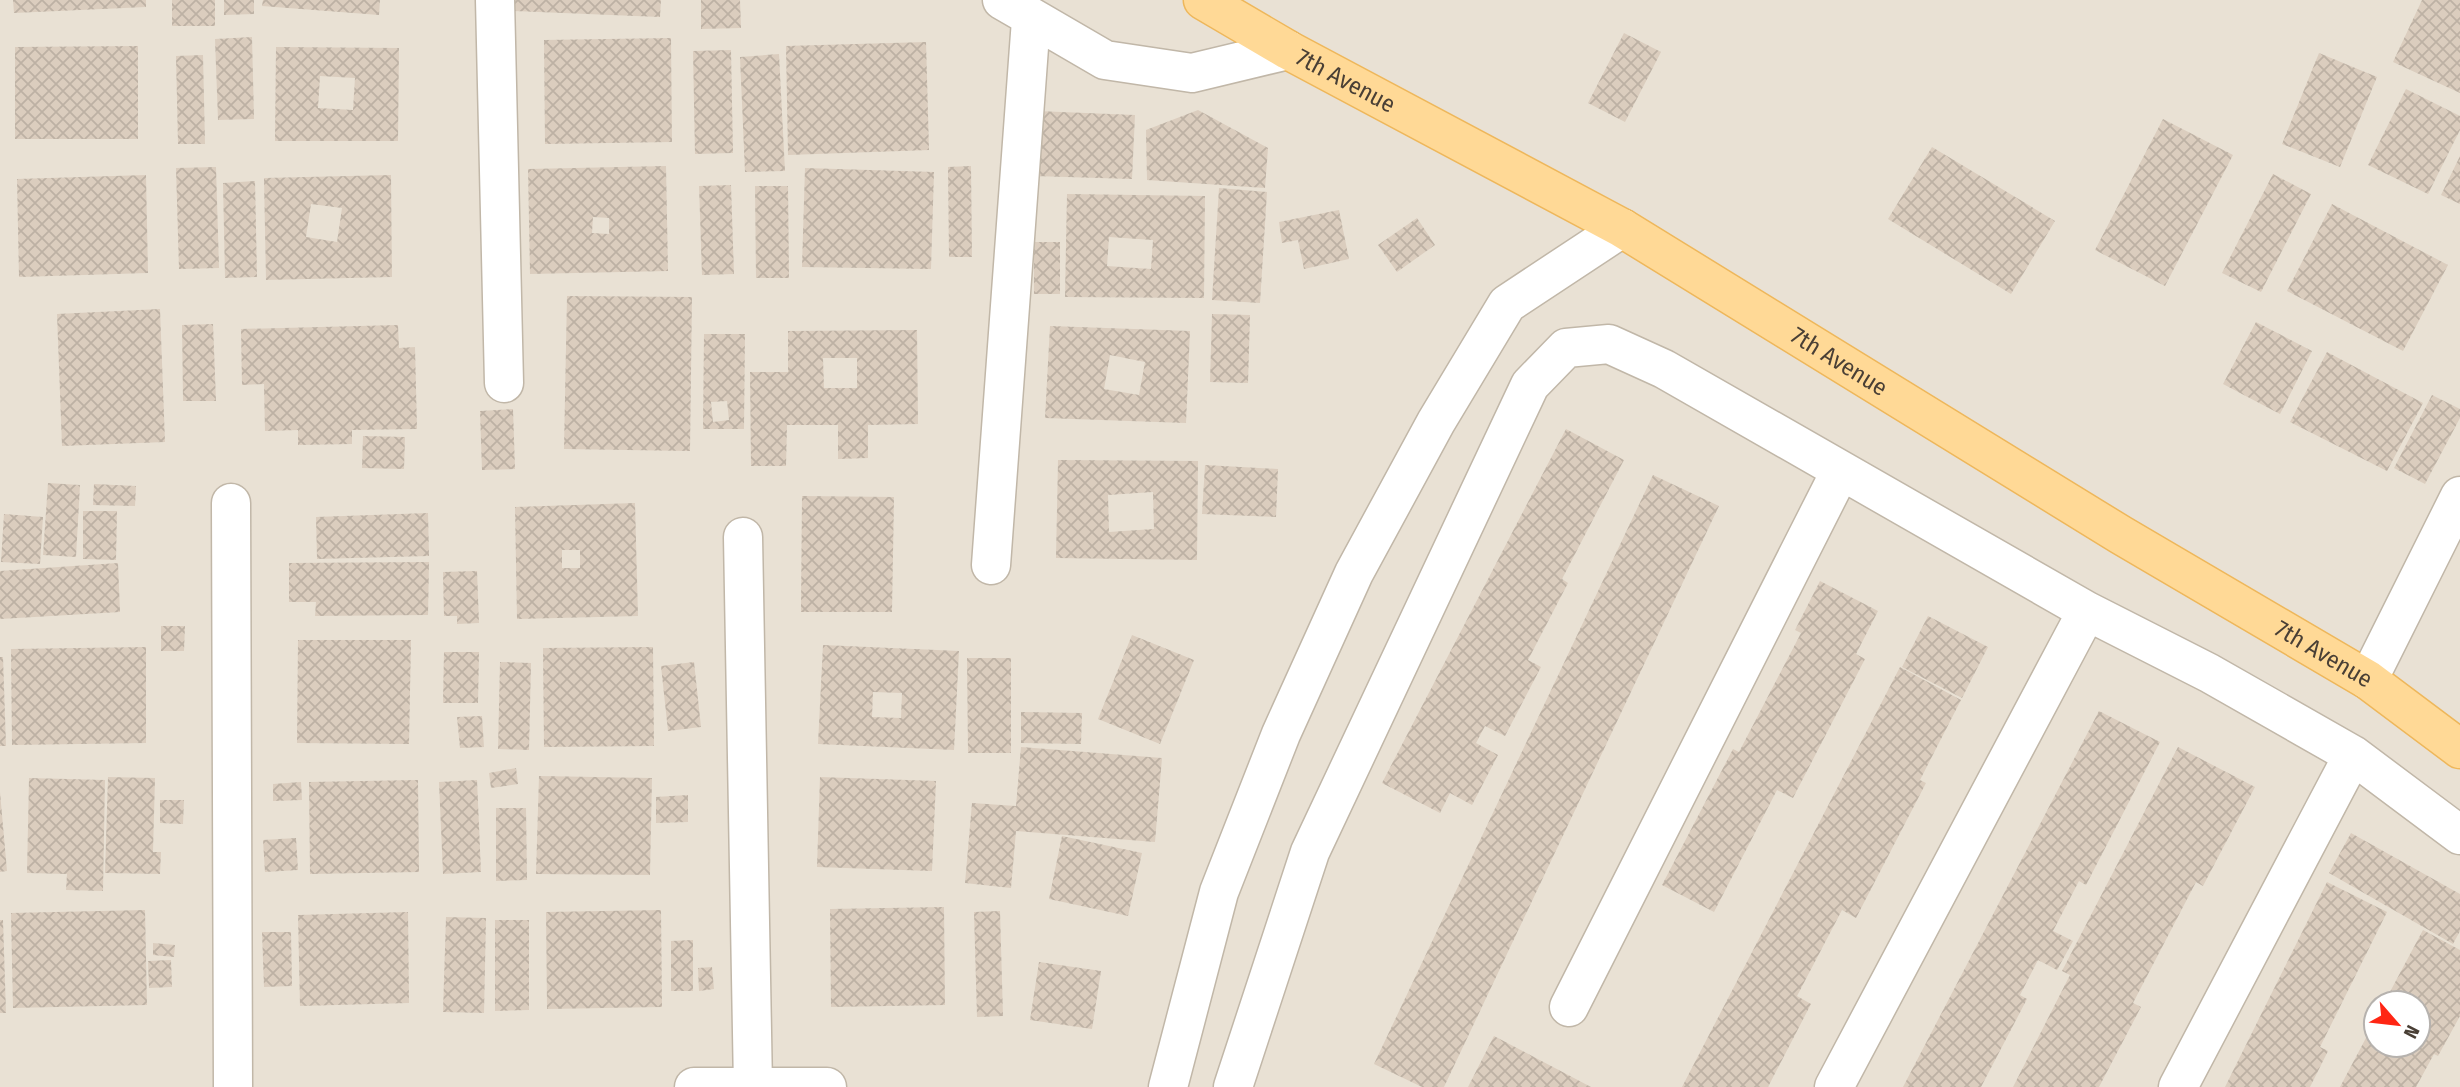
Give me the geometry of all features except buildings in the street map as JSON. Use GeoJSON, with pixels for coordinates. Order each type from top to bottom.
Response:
{"type":"FeatureCollection","features":[{"type":"Feature","properties":{"kind":"main road","name":"7th Avenue"},"geometry":{"type":"LineString","coordinates":[[1203,0],[1288,50],[1622,228],[2110,528],[2368,680],[2460,749]]}},
{"type":"Feature","properties":{"kind":"street"},"geometry":{"type":"LineString","coordinates":[[495,0],[504,383]]}},
{"type":"Feature","properties":{"kind":"street"},"geometry":{"type":"LineString","coordinates":[[991,565],[1016,10],[1104,60],[1192,73],[1288,50]]}},
{"type":"Feature","properties":{"kind":"street"},"geometry":{"type":"LineString","coordinates":[[1168,1087],[1219,892],[1281,734],[1354,573],[1436,422],[1507,304],[1622,228]]}},
{"type":"Feature","properties":{"kind":"street"},"geometry":{"type":"LineString","coordinates":[[1233,1087],[1310,852],[1530,385],[1566,348],[1609,344],[1664,369],[2087,611],[2209,673],[2353,755],[2460,835]]}},
{"type":"Feature","properties":{"kind":"street"},"geometry":{"type":"LineString","coordinates":[[1569,1007],[1840,472]]}},
{"type":"Feature","properties":{"kind":"street"},"geometry":{"type":"LineString","coordinates":[[2368,680],[2460,496]]}},
{"type":"Feature","properties":{"kind":"street"},"geometry":{"type":"LineString","coordinates":[[231,503],[233,1087]]}},
{"type":"Feature","properties":{"kind":"street"},"geometry":{"type":"LineString","coordinates":[[743,537],[753,1087]]}},
{"type":"Feature","properties":{"kind":"street"},"geometry":{"type":"LineString","coordinates":[[1834,1087],[2087,611]]}},
{"type":"Feature","properties":{"kind":"street"},"geometry":{"type":"LineString","coordinates":[[2178,1087],[2353,755]]}},
{"type":"Feature","properties":{"kind":"street"},"geometry":{"type":"LineString","coordinates":[[694,1087],[827,1087]]}},
{"type":"Feature","properties":{"kind":"shaded area"},"geometry":{"type":"Polygon","coordinates":[[[0,0],[2460,0],[2460,1087],[0,1087],[0,0]]]}}]}
